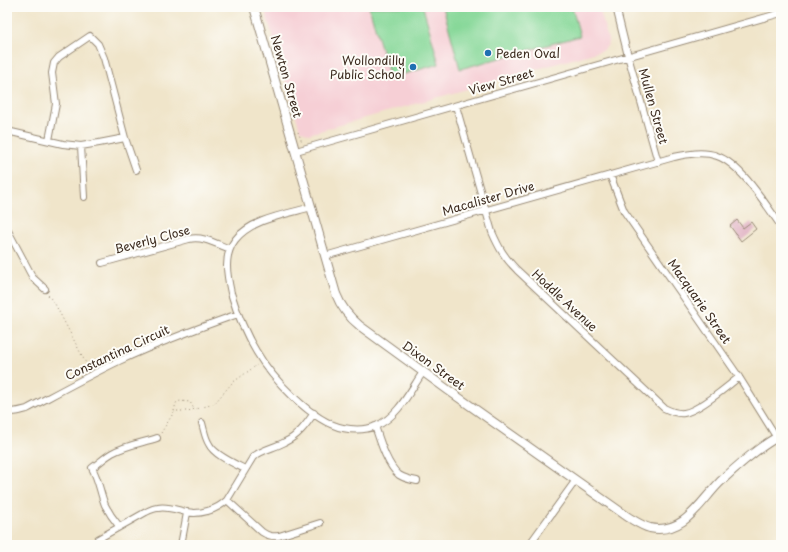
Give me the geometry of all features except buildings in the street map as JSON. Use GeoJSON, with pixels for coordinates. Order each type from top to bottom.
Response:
{"type":"FeatureCollection","features":[{"type":"Feature","properties":{"kind":"street","name":"Newton Street"},"geometry":{"type":"LineString","coordinates":[[254,7],[296,151]]}},
{"type":"Feature","properties":{"kind":"street","name":"Mullen Street"},"geometry":{"type":"LineString","coordinates":[[616,7],[628,56],[658,162]]}},
{"type":"Feature","properties":{"kind":"street","name":"View Street"},"geometry":{"type":"LineString","coordinates":[[296,151],[781,13]]}},
{"type":"Feature","properties":{"kind":"street"},"geometry":{"type":"LineString","coordinates":[[49,140],[56,104],[52,73],[54,63],[59,57],[90,36],[98,44],[104,58],[125,138],[136,170]]}},
{"type":"Feature","properties":{"kind":"street","name":"Hoddle Avenue"},"geometry":{"type":"LineString","coordinates":[[456,106],[492,232],[498,247],[507,260],[664,408],[674,413],[684,413],[693,410],[740,378]]}},
{"type":"Feature","properties":{"kind":"street"},"geometry":{"type":"LineString","coordinates":[[7,131],[63,144],[81,146],[99,144],[125,138]]}},
{"type":"Feature","properties":{"kind":"street"},"geometry":{"type":"LineString","coordinates":[[81,146],[84,197]]}},
{"type":"Feature","properties":{"kind":"street","name":"Dixon Street"},"geometry":{"type":"LineString","coordinates":[[296,151],[336,294],[348,314],[360,326],[423,372],[639,524],[650,528],[660,529],[680,524],[692,514],[735,468],[779,436]]}},
{"type":"Feature","properties":{"kind":"street","name":"Macalister Drive"},"geometry":{"type":"LineString","coordinates":[[325,256],[610,175],[687,154],[701,153],[717,156],[730,163],[741,173],[781,226]]}},
{"type":"Feature","properties":{"kind":"street","name":"Macquarie Street"},"geometry":{"type":"LineString","coordinates":[[610,175],[624,211],[779,436]]}},
{"type":"Feature","properties":{"kind":"street"},"geometry":{"type":"LineString","coordinates":[[312,207],[263,221],[241,234],[235,240],[230,249],[227,260],[227,271],[238,314],[249,338],[263,361],[274,377],[299,402],[314,414],[331,424],[353,430],[375,426],[390,417],[397,410],[423,372]]}},
{"type":"Feature","properties":{"kind":"street"},"geometry":{"type":"LineString","coordinates":[[7,229],[33,278],[45,289]]}},
{"type":"Feature","properties":{"kind":"street","name":"Beverly Close"},"geometry":{"type":"LineString","coordinates":[[102,263],[196,238],[203,239],[230,249]]}},
{"type":"Feature","properties":{"kind":"street","name":"Constantina Circuit"},"geometry":{"type":"LineString","coordinates":[[7,411],[18,412],[27,409],[92,375],[153,346],[238,314]]}},
{"type":"Feature","properties":{"kind":"street"},"geometry":{"type":"LineString","coordinates":[[98,539],[119,526],[159,507],[196,513],[211,510],[222,505],[227,500],[253,457],[258,453],[284,443],[294,437],[303,429],[314,414]]}},
{"type":"Feature","properties":{"kind":"street"},"geometry":{"type":"LineString","coordinates":[[202,423],[212,449],[245,470]]}},
{"type":"Feature","properties":{"kind":"street"},"geometry":{"type":"LineString","coordinates":[[375,426],[393,468],[400,475],[417,481]]}},
{"type":"Feature","properties":{"kind":"street"},"geometry":{"type":"LineString","coordinates":[[119,526],[105,505],[98,480],[92,468],[119,449],[157,438]]}},
{"type":"Feature","properties":{"kind":"street"},"geometry":{"type":"LineString","coordinates":[[529,545],[576,480]]}},
{"type":"Feature","properties":{"kind":"street"},"geometry":{"type":"LineString","coordinates":[[227,500],[268,536],[279,536],[320,523]]}},
{"type":"Feature","properties":{"kind":"street"},"geometry":{"type":"LineString","coordinates":[[181,545],[187,512]]}},
{"type":"Feature","properties":{"kind":"path"},"geometry":{"type":"LineString","coordinates":[[45,289],[55,304],[92,375]]}},
{"type":"Feature","properties":{"kind":"path"},"geometry":{"type":"LineString","coordinates":[[174,412],[188,411],[214,404],[232,383],[263,361]]}},
{"type":"Feature","properties":{"kind":"path"},"geometry":{"type":"LineString","coordinates":[[157,438],[174,412],[176,403],[180,401],[190,402],[194,409]]}},
{"type":"Feature","properties":{"kind":"shaded area","name":"Wollondilly Public School"},"geometry":{"type":"Polygon","coordinates":[[[264,7],[599,7],[609,43],[604,50],[309,134],[300,130],[264,7]]]}},
{"type":"Feature","properties":{"kind":"green space"},"geometry":{"type":"Polygon","coordinates":[[[369,7],[423,7],[439,64],[390,78],[369,7]]]}},
{"type":"Feature","properties":{"kind":"green space","name":"Peden Oval"},"geometry":{"type":"Polygon","coordinates":[[[443,7],[572,7],[580,36],[460,69],[443,7]]]}},
{"type":"Feature","properties":{"kind":"place","name":"Peden Oval"},"geometry":{"type":"Point","coordinates":[488,53]}},
{"type":"Feature","properties":{"kind":"place","name":"Wollondilly Public School"},"geometry":{"type":"Point","coordinates":[413,67]}}]}
